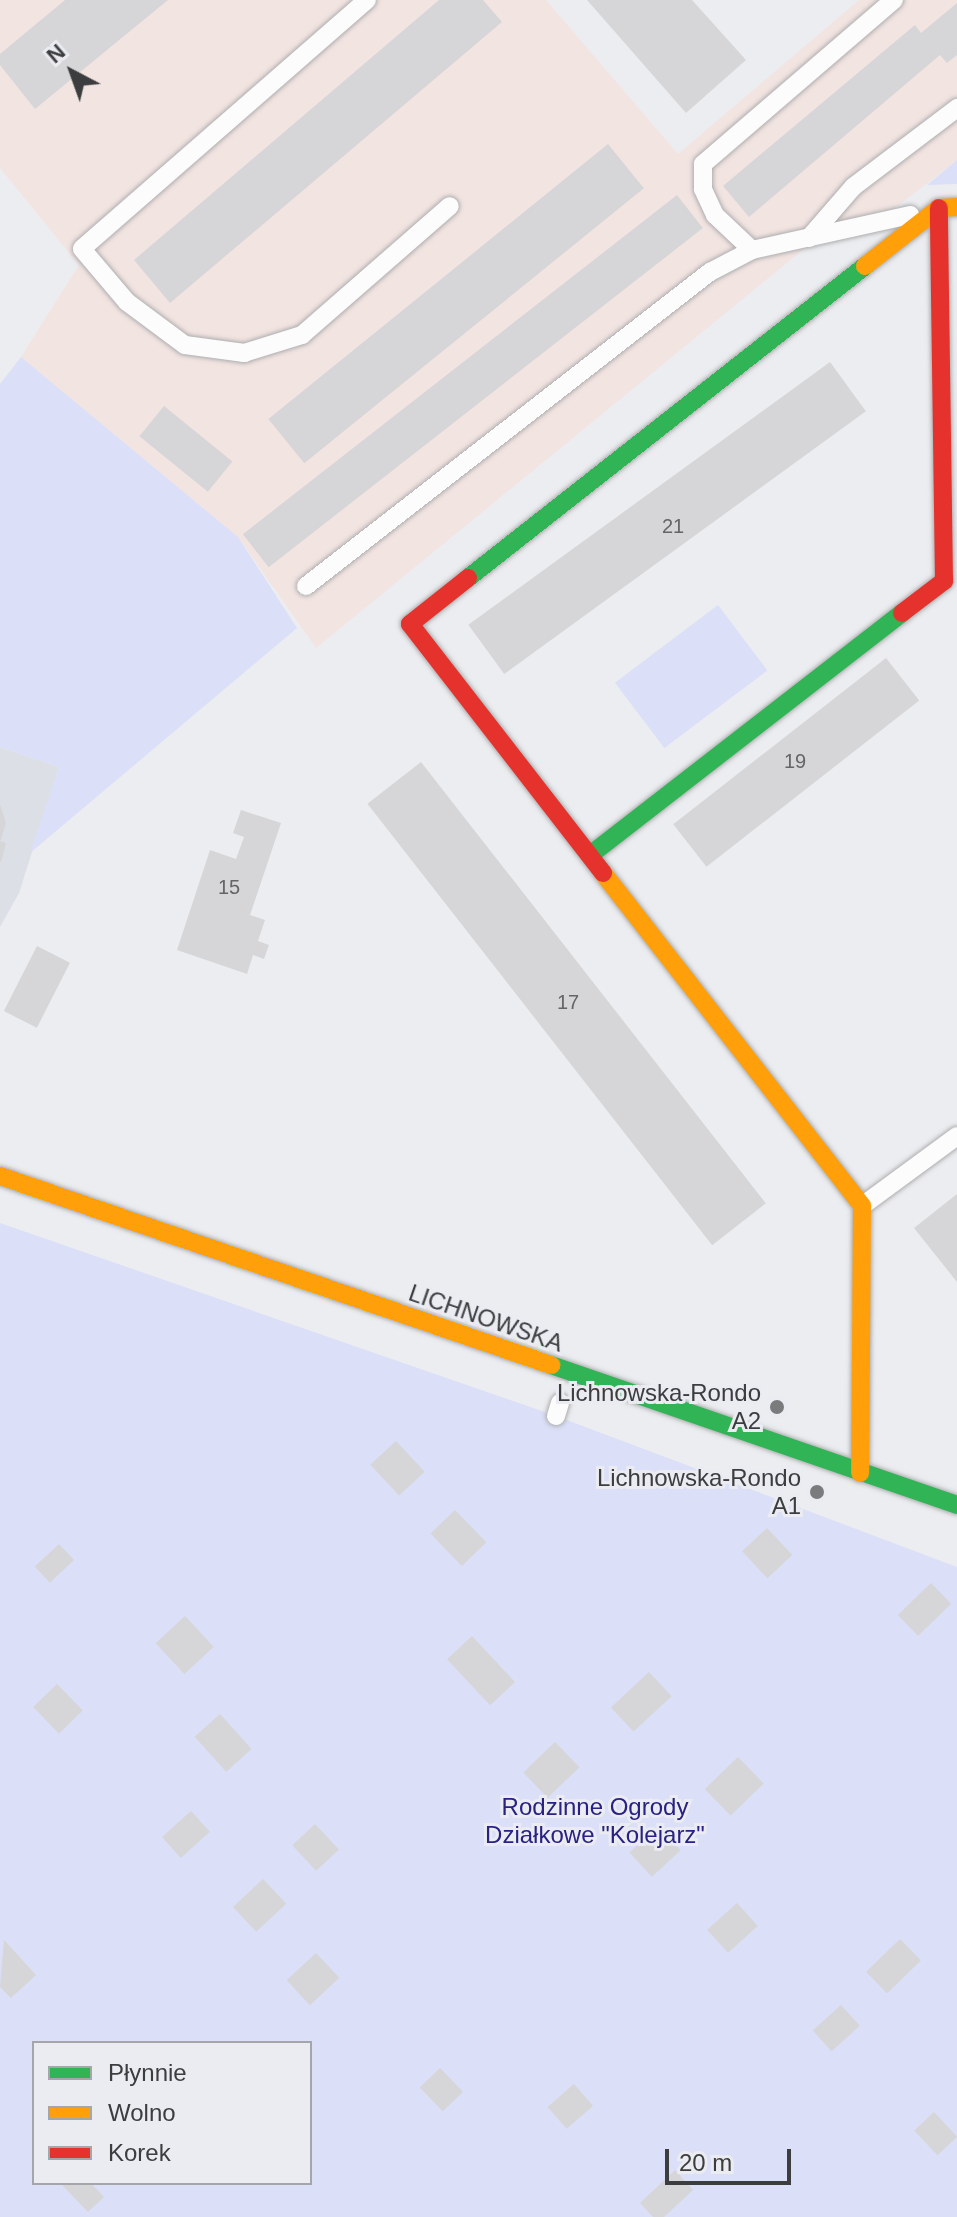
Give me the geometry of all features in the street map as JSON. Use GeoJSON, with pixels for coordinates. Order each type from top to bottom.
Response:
{"type":"FeatureCollection","features":[{"type":"Feature","properties":{"kind":"street"},"geometry":{"type":"LineString","coordinates":[[590,855],[944,581],[948,208]]}},
{"type":"Feature","properties":{"kind":"street"},"geometry":{"type":"LineString","coordinates":[[860,1473],[862,1206],[410,624],[948,208]]}},
{"type":"Feature","properties":{"kind":"street","name":"LICHNOWSKA"},"geometry":{"type":"LineString","coordinates":[[0,1176],[957,1505]]}},
{"type":"Feature","properties":{"kind":"lane"},"geometry":{"type":"LineString","coordinates":[[367,0],[82,249],[127,302],[185,345],[244,353],[302,335],[450,206]]}},
{"type":"Feature","properties":{"kind":"lane"},"geometry":{"type":"LineString","coordinates":[[752,250],[715,215],[703,189],[703,164],[894,0]]}},
{"type":"Feature","properties":{"kind":"lane"},"geometry":{"type":"LineString","coordinates":[[809,238],[853,187],[957,108]]}},
{"type":"Feature","properties":{"kind":"lane"},"geometry":{"type":"LineString","coordinates":[[306,586],[710,272],[752,250],[948,208]]}},
{"type":"Feature","properties":{"kind":"lane"},"geometry":{"type":"LineString","coordinates":[[862,1206],[957,1136]]}},
{"type":"Feature","properties":{"kind":"shaded area"},"geometry":{"type":"Polygon","coordinates":[[[0,0],[546,0],[678,154],[859,0],[957,0],[957,160],[864,232],[810,244],[316,648],[238,537],[21,357],[79,265],[0,168],[0,0]]]}},
{"type":"Feature","properties":{"kind":"shaded area"},"geometry":{"type":"Polygon","coordinates":[[[0,747],[59,767],[19,893],[0,927],[0,747]]]}},
{"type":"Feature","properties":{"kind":"green space"},"geometry":{"type":"Polygon","coordinates":[[[957,160],[957,184],[927,185],[957,160]]]}},
{"type":"Feature","properties":{"kind":"green space"},"geometry":{"type":"Polygon","coordinates":[[[21,357],[238,537],[297,628],[30,853],[59,767],[0,747],[0,384],[21,357]]]}},
{"type":"Feature","properties":{"kind":"green space"},"geometry":{"type":"Polygon","coordinates":[[[718,605],[767,670],[664,748],[615,683],[718,605]]]}},
{"type":"Feature","properties":{"kind":"green space","name":"Rodzinne Ogrody Działkowe \"Kolejarz\""},"geometry":{"type":"Polygon","coordinates":[[[0,1223],[556,1416],[957,1567],[957,2217],[0,2217],[0,1223]]]}},
{"type":"Feature","properties":{"kind":"building"},"geometry":{"type":"Polygon","coordinates":[[[65,0],[168,0],[35,109],[0,65],[0,54],[65,0]]]}},
{"type":"Feature","properties":{"kind":"building"},"geometry":{"type":"Polygon","coordinates":[[[439,0],[483,0],[502,22],[170,303],[134,260],[439,0]]]}},
{"type":"Feature","properties":{"kind":"building"},"geometry":{"type":"Polygon","coordinates":[[[587,0],[692,0],[746,60],[686,113],[587,0]]]}},
{"type":"Feature","properties":{"kind":"building"},"geometry":{"type":"Polygon","coordinates":[[[957,3],[957,55],[947,63],[940,55],[749,217],[723,186],[915,25],[921,33],[957,3]]]}},
{"type":"Feature","properties":{"kind":"building"},"geometry":{"type":"Polygon","coordinates":[[[608,144],[644,188],[304,463],[268,419],[608,144]]]}},
{"type":"Feature","properties":{"kind":"building"},"geometry":{"type":"Polygon","coordinates":[[[677,195],[703,228],[269,567],[243,534],[677,195]]]}},
{"type":"Feature","properties":{"kind":"building"},"geometry":{"type":"Polygon","coordinates":[[[830,362],[866,411],[504,674],[468,625],[830,362]]]}},
{"type":"Feature","properties":{"kind":"building"},"geometry":{"type":"Polygon","coordinates":[[[164,406],[232,461],[208,492],[139,436],[164,406]]]}},
{"type":"Feature","properties":{"kind":"building"},"geometry":{"type":"Polygon","coordinates":[[[886,658],[919,701],[706,867],[673,824],[886,658]]]}},
{"type":"Feature","properties":{"kind":"building"},"geometry":{"type":"Polygon","coordinates":[[[421,762],[766,1203],[712,1245],[367,804],[421,762]]]}},
{"type":"Feature","properties":{"kind":"building"},"geometry":{"type":"Polygon","coordinates":[[[0,804],[6,823],[1,840],[0,840],[0,804]]]}},
{"type":"Feature","properties":{"kind":"building"},"geometry":{"type":"Polygon","coordinates":[[[241,810],[281,823],[250,915],[265,920],[258,941],[269,945],[264,959],[253,955],[247,974],[177,950],[210,850],[236,859],[244,837],[233,833],[241,810]]]}},
{"type":"Feature","properties":{"kind":"building"},"geometry":{"type":"Polygon","coordinates":[[[0,841],[6,843],[1,862],[0,862],[0,841]]]}},
{"type":"Feature","properties":{"kind":"building"},"geometry":{"type":"Polygon","coordinates":[[[37,946],[70,963],[37,1028],[4,1011],[37,946]]]}},
{"type":"Feature","properties":{"kind":"building"},"geometry":{"type":"Polygon","coordinates":[[[957,1194],[957,1282],[914,1228],[957,1194]]]}},
{"type":"Feature","properties":{"kind":"building"},"geometry":{"type":"Polygon","coordinates":[[[396,1441],[425,1472],[399,1496],[370,1465],[396,1441]]]}},
{"type":"Feature","properties":{"kind":"building"},"geometry":{"type":"Polygon","coordinates":[[[455,1510],[486,1542],[462,1566],[431,1534],[455,1510]]]}},
{"type":"Feature","properties":{"kind":"building"},"geometry":{"type":"Polygon","coordinates":[[[767,1528],[792,1555],[767,1578],[742,1551],[767,1528]]]}},
{"type":"Feature","properties":{"kind":"building"},"geometry":{"type":"Polygon","coordinates":[[[59,1544],[74,1560],[50,1583],[35,1567],[59,1544]]]}},
{"type":"Feature","properties":{"kind":"building"},"geometry":{"type":"Polygon","coordinates":[[[931,1583],[951,1604],[918,1636],[898,1615],[931,1583]]]}},
{"type":"Feature","properties":{"kind":"building"},"geometry":{"type":"Polygon","coordinates":[[[185,1616],[214,1647],[184,1674],[156,1643],[185,1616]]]}},
{"type":"Feature","properties":{"kind":"building"},"geometry":{"type":"Polygon","coordinates":[[[472,1636],[515,1682],[490,1705],[447,1659],[472,1636]]]}},
{"type":"Feature","properties":{"kind":"building"},"geometry":{"type":"Polygon","coordinates":[[[649,1672],[672,1696],[633,1732],[611,1707],[649,1672]]]}},
{"type":"Feature","properties":{"kind":"building"},"geometry":{"type":"Polygon","coordinates":[[[57,1684],[83,1711],[59,1734],[33,1707],[57,1684]]]}},
{"type":"Feature","properties":{"kind":"building"},"geometry":{"type":"Polygon","coordinates":[[[220,1714],[251,1749],[226,1772],[195,1737],[220,1714]]]}},
{"type":"Feature","properties":{"kind":"building"},"geometry":{"type":"Polygon","coordinates":[[[555,1742],[579,1767],[548,1798],[523,1773],[555,1742]]]}},
{"type":"Feature","properties":{"kind":"building"},"geometry":{"type":"Polygon","coordinates":[[[738,1757],[764,1784],[731,1816],[705,1789],[738,1757]]]}},
{"type":"Feature","properties":{"kind":"building"},"geometry":{"type":"Polygon","coordinates":[[[191,1811],[210,1832],[181,1858],[162,1837],[191,1811]]]}},
{"type":"Feature","properties":{"kind":"building"},"geometry":{"type":"Polygon","coordinates":[[[315,1824],[339,1850],[316,1871],[292,1845],[315,1824]]]}},
{"type":"Feature","properties":{"kind":"building"},"geometry":{"type":"Polygon","coordinates":[[[658,1826],[681,1850],[652,1877],[629,1853],[658,1826]]]}},
{"type":"Feature","properties":{"kind":"building"},"geometry":{"type":"Polygon","coordinates":[[[263,1879],[286,1904],[256,1932],[233,1907],[263,1879]]]}},
{"type":"Feature","properties":{"kind":"building"},"geometry":{"type":"Polygon","coordinates":[[[737,1903],[758,1926],[728,1953],[707,1930],[737,1903]]]}},
{"type":"Feature","properties":{"kind":"building"},"geometry":{"type":"Polygon","coordinates":[[[900,1939],[921,1961],[887,1993],[866,1972],[900,1939]]]}},
{"type":"Feature","properties":{"kind":"building"},"geometry":{"type":"Polygon","coordinates":[[[4,1940],[36,1975],[11,1998],[0,1987],[4,1940]]]}},
{"type":"Feature","properties":{"kind":"building"},"geometry":{"type":"Polygon","coordinates":[[[316,1953],[339,1978],[310,2005],[287,1980],[316,1953]]]}},
{"type":"Feature","properties":{"kind":"building"},"geometry":{"type":"Polygon","coordinates":[[[841,2005],[860,2026],[831,2051],[813,2030],[841,2005]]]}},
{"type":"Feature","properties":{"kind":"building"},"geometry":{"type":"Polygon","coordinates":[[[440,2068],[463,2092],[443,2111],[420,2087],[440,2068]]]}},
{"type":"Feature","properties":{"kind":"building"},"geometry":{"type":"Polygon","coordinates":[[[574,2084],[593,2106],[567,2129],[548,2107],[574,2084]]]}},
{"type":"Feature","properties":{"kind":"building"},"geometry":{"type":"Polygon","coordinates":[[[934,2112],[957,2137],[937,2155],[914,2130],[934,2112]]]}},
{"type":"Feature","properties":{"kind":"building"},"geometry":{"type":"Polygon","coordinates":[[[675,2170],[693,2190],[664,2217],[653,2217],[640,2203],[675,2170]]]}},
{"type":"Feature","properties":{"kind":"building"},"geometry":{"type":"Polygon","coordinates":[[[62,2185],[93,2185],[104,2197],[88,2212],[62,2185]]]}},
{"type":"Feature","properties":{"kind":"traffic: fast"},"geometry":{"type":"LineString","coordinates":[[468,578],[865,266]]}},
{"type":"Feature","properties":{"kind":"traffic: fast"},"geometry":{"type":"LineString","coordinates":[[590,855],[902,613]]}},
{"type":"Feature","properties":{"kind":"traffic: fast"},"geometry":{"type":"LineString","coordinates":[[551,1365],[957,1505]]}},
{"type":"Feature","properties":{"kind":"traffic: slow"},"geometry":{"type":"LineString","coordinates":[[865,266],[939,208],[957,207]]}},
{"type":"Feature","properties":{"kind":"traffic: slow"},"geometry":{"type":"LineString","coordinates":[[603,873],[862,1206],[860,1473]]}},
{"type":"Feature","properties":{"kind":"traffic: slow"},"geometry":{"type":"LineString","coordinates":[[0,1176],[551,1365]]}},
{"type":"Feature","properties":{"kind":"traffic: jam"},"geometry":{"type":"LineString","coordinates":[[902,613],[944,581],[939,208]]}},
{"type":"Feature","properties":{"kind":"traffic: jam"},"geometry":{"type":"LineString","coordinates":[[468,578],[410,624],[603,873]]}},
{"type":"Feature","properties":{"kind":"place","name":"Lichnowska-Rondo A2"},"geometry":{"type":"Point","coordinates":[777,1407]}},
{"type":"Feature","properties":{"kind":"place","name":"Lichnowska-Rondo A1"},"geometry":{"type":"Point","coordinates":[817,1492]}}]}
